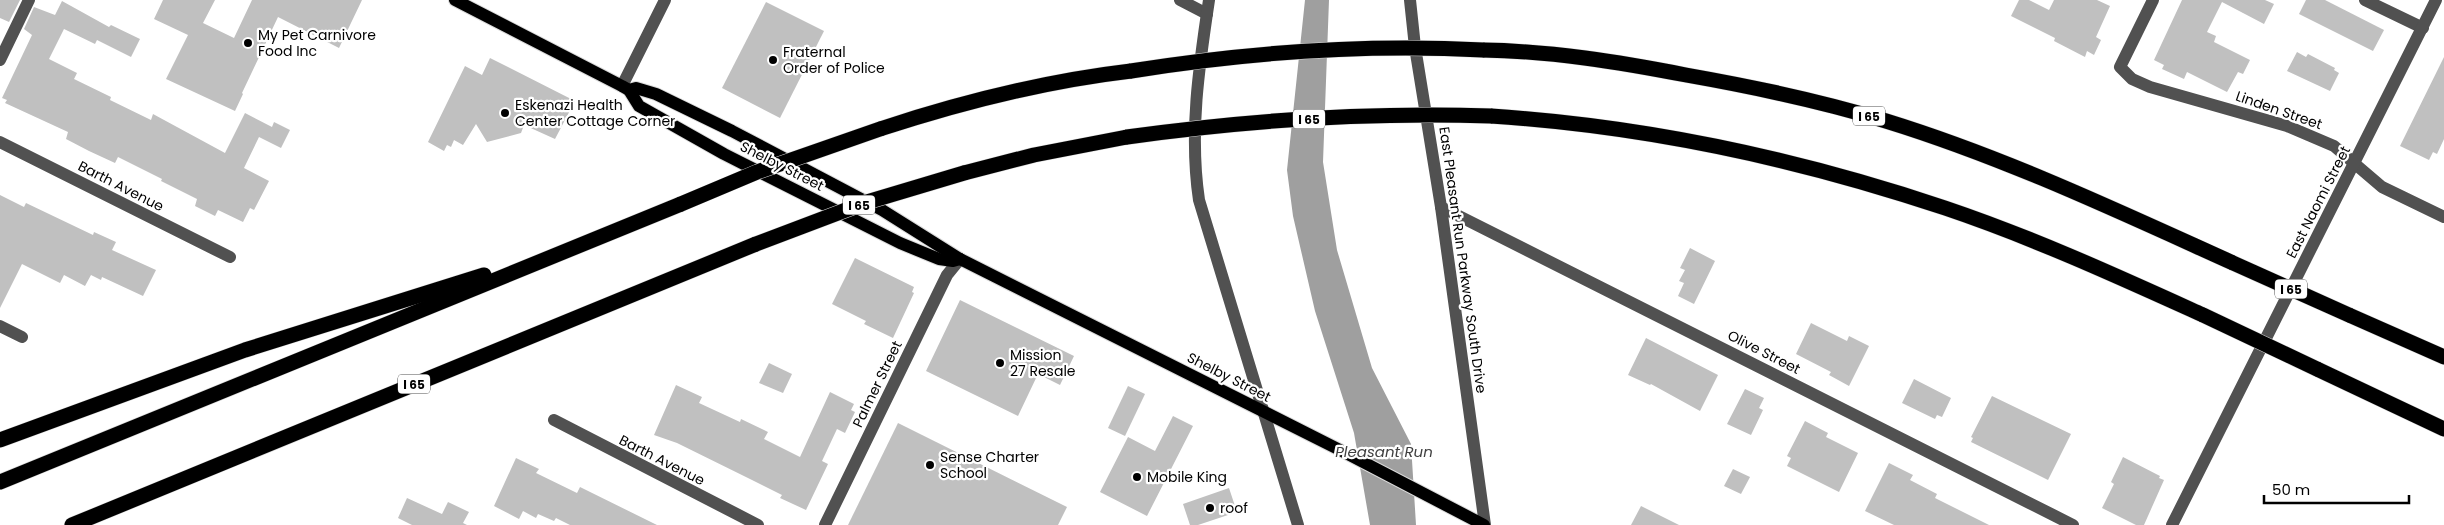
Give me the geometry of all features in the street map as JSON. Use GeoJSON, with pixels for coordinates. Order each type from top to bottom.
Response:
{"type":"FeatureCollection","features":[{"type":"Feature","properties":{"kind":"highway","name":"I 65"},"geometry":{"type":"LineString","coordinates":[[0,482],[774,166],[925,114],[1044,84],[1216,58],[1317,50],[1397,47],[1515,51],[1627,64],[1824,103],[1896,124],[2051,182],[2444,357]]}},
{"type":"Feature","properties":{"kind":"highway","name":"I 65"},"geometry":{"type":"LineString","coordinates":[[72,525],[756,244],[859,205],[964,173],[1068,147],[1127,137],[1228,125],[1348,116],[1422,114],[1491,116],[1592,126],[1659,136],[1777,160],[1844,177],[1946,208],[2097,267],[2444,429]]}},
{"type":"Feature","properties":{"kind":"highway"},"geometry":{"type":"LineString","coordinates":[[0,440],[245,350],[595,240]]}},
{"type":"Feature","properties":{"kind":"highway"},"geometry":{"type":"LineString","coordinates":[[2369,394],[2444,440]]}},
{"type":"Feature","properties":{"kind":"main road","name":"Shelby Street"},"geometry":{"type":"LineString","coordinates":[[456,0],[626,88],[639,106],[724,154],[900,243],[939,260],[953,261],[960,259]]}},
{"type":"Feature","properties":{"kind":"main road","name":"Shelby Street"},"geometry":{"type":"LineString","coordinates":[[626,88],[636,88],[650,92],[732,131],[882,210],[960,259],[1340,450],[1484,525]]}},
{"type":"Feature","properties":{"kind":"street"},"geometry":{"type":"LineString","coordinates":[[0,58],[29,0]]}},
{"type":"Feature","properties":{"kind":"street"},"geometry":{"type":"LineString","coordinates":[[626,88],[665,0]]}},
{"type":"Feature","properties":{"kind":"street"},"geometry":{"type":"LineString","coordinates":[[1180,0],[1207,14]]}},
{"type":"Feature","properties":{"kind":"street"},"geometry":{"type":"LineString","coordinates":[[1209,0],[1196,112],[1195,154],[1197,184],[1227,295],[1298,525]]}},
{"type":"Feature","properties":{"kind":"street","name":"East Pleasant Run Parkway South Drive"},"geometry":{"type":"LineString","coordinates":[[1410,0],[1415,48],[1441,207],[1484,525]]}},
{"type":"Feature","properties":{"kind":"street","name":"Linden Street"},"geometry":{"type":"LineString","coordinates":[[2153,0],[2120,67],[2132,79],[2150,87],[2287,126],[2334,146],[2382,187],[2444,217]]}},
{"type":"Feature","properties":{"kind":"street"},"geometry":{"type":"LineString","coordinates":[[2365,0],[2422,28]]}},
{"type":"Feature","properties":{"kind":"street","name":"East Naomi Street"},"geometry":{"type":"LineString","coordinates":[[2172,525],[2436,0]]}},
{"type":"Feature","properties":{"kind":"street","name":"Barth Avenue"},"geometry":{"type":"LineString","coordinates":[[0,142],[230,257]]}},
{"type":"Feature","properties":{"kind":"street","name":"Olive Street"},"geometry":{"type":"LineString","coordinates":[[1441,207],[2073,525]]}},
{"type":"Feature","properties":{"kind":"street","name":"Palmer Street"},"geometry":{"type":"LineString","coordinates":[[825,525],[947,275],[960,259]]}},
{"type":"Feature","properties":{"kind":"street"},"geometry":{"type":"LineString","coordinates":[[0,326],[22,337]]}},
{"type":"Feature","properties":{"kind":"street","name":"Barth Avenue"},"geometry":{"type":"LineString","coordinates":[[554,420],[758,525]]}},
{"type":"Feature","properties":{"kind":"water","name":"Pleasant Run"},"geometry":{"type":"Polygon","coordinates":[[[1305,0],[1329,0],[1323,162],[1337,250],[1372,368],[1411,444],[1416,525],[1370,525],[1354,433],[1315,311],[1293,216],[1287,170],[1305,0]]]}},
{"type":"Feature","properties":{"kind":"building"},"geometry":{"type":"Polygon","coordinates":[[[0,0],[20,0],[9,22],[0,18],[0,0]]]}},
{"type":"Feature","properties":{"kind":"building"},"geometry":{"type":"Polygon","coordinates":[[[163,0],[215,0],[203,23],[234,38],[252,0],[362,0],[339,48],[278,17],[235,111],[166,79],[188,35],[154,19],[163,0]]]}},
{"type":"Feature","properties":{"kind":"building"},"geometry":{"type":"Polygon","coordinates":[[[2019,0],[2029,0],[2049,10],[2054,0],[2097,0],[2110,6],[2096,37],[2101,40],[2094,55],[2087,51],[2085,57],[2054,41],[2055,38],[2011,16],[2019,0]]]}},
{"type":"Feature","properties":{"kind":"building"},"geometry":{"type":"Polygon","coordinates":[[[2182,0],[2265,0],[2274,4],[2264,24],[2222,2],[2207,32],[2216,36],[2214,42],[2250,60],[2243,74],[2238,72],[2227,92],[2187,72],[2184,79],[2162,69],[2164,65],[2154,60],[2182,0]]]}},
{"type":"Feature","properties":{"kind":"building"},"geometry":{"type":"Polygon","coordinates":[[[2306,0],[2325,0],[2384,30],[2373,51],[2299,14],[2306,0]]]}},
{"type":"Feature","properties":{"kind":"building"},"geometry":{"type":"Polygon","coordinates":[[[62,1],[109,27],[111,25],[140,39],[131,57],[97,40],[95,44],[64,29],[49,59],[77,73],[74,79],[111,97],[110,100],[151,120],[153,114],[225,153],[245,113],[272,127],[274,122],[290,130],[281,148],[259,137],[244,168],[269,181],[254,210],[250,208],[243,222],[218,210],[215,216],[195,206],[197,199],[161,181],[162,179],[118,157],[115,163],[89,151],[66,139],[68,132],[5,103],[7,100],[2,98],[32,35],[24,29],[34,7],[55,15],[62,1]]]}},
{"type":"Feature","properties":{"kind":"building","name":"Fraternal Order of Police"},"geometry":{"type":"Polygon","coordinates":[[[766,2],[824,31],[780,118],[722,88],[766,2]]]}},
{"type":"Feature","properties":{"kind":"building"},"geometry":{"type":"Polygon","coordinates":[[[2297,52],[2306,57],[2308,54],[2335,68],[2334,70],[2339,73],[2330,91],[2287,71],[2297,52]]]}},
{"type":"Feature","properties":{"kind":"building"},"geometry":{"type":"Polygon","coordinates":[[[2444,57],[2444,139],[2437,154],[2433,152],[2429,160],[2400,146],[2444,57]]]}},
{"type":"Feature","properties":{"kind":"building","name":"Eskenazi Health Center Cottage Corner"},"geometry":{"type":"Polygon","coordinates":[[[490,58],[575,101],[555,139],[524,125],[521,133],[487,142],[476,124],[463,145],[454,140],[451,147],[447,145],[444,151],[428,142],[465,66],[482,75],[490,58]]]}},
{"type":"Feature","properties":{"kind":"building"},"geometry":{"type":"Polygon","coordinates":[[[0,195],[24,207],[26,203],[93,235],[94,232],[116,242],[112,250],[156,270],[143,296],[102,277],[101,280],[91,275],[85,286],[64,275],[60,283],[22,264],[0,308],[0,195]]]}},
{"type":"Feature","properties":{"kind":"building"},"geometry":{"type":"Polygon","coordinates":[[[1690,248],[1715,261],[1694,304],[1678,296],[1684,283],[1679,281],[1685,270],[1680,268],[1690,248]]]}},
{"type":"Feature","properties":{"kind":"building"},"geometry":{"type":"Polygon","coordinates":[[[855,258],[914,287],[912,292],[914,293],[893,338],[864,324],[866,321],[832,304],[855,258]]]}},
{"type":"Feature","properties":{"kind":"building","name":"Mission 27 Resale"},"geometry":{"type":"Polygon","coordinates":[[[960,300],[1074,356],[1060,385],[1038,374],[1018,416],[926,371],[960,300]]]}},
{"type":"Feature","properties":{"kind":"building"},"geometry":{"type":"Polygon","coordinates":[[[1811,323],[1847,341],[1849,336],[1869,346],[1849,386],[1829,375],[1831,372],[1796,354],[1811,323]]]}},
{"type":"Feature","properties":{"kind":"building"},"geometry":{"type":"Polygon","coordinates":[[[1646,338],[1718,375],[1700,411],[1651,384],[1628,375],[1646,338]]]}},
{"type":"Feature","properties":{"kind":"building"},"geometry":{"type":"Polygon","coordinates":[[[769,363],[792,374],[783,393],[759,383],[769,363]]]}},
{"type":"Feature","properties":{"kind":"building"},"geometry":{"type":"Polygon","coordinates":[[[1914,379],[1951,398],[1942,417],[1937,415],[1935,419],[1902,403],[1914,379]]]}},
{"type":"Feature","properties":{"kind":"building"},"geometry":{"type":"Polygon","coordinates":[[[676,385],[702,397],[699,403],[740,422],[741,419],[768,432],[764,439],[800,457],[830,392],[854,404],[851,410],[855,412],[845,433],[837,429],[822,461],[828,464],[806,510],[780,498],[782,495],[752,480],[677,443],[654,435],[676,385]]]}},
{"type":"Feature","properties":{"kind":"building"},"geometry":{"type":"Polygon","coordinates":[[[1128,386],[1145,394],[1125,436],[1108,428],[1128,386]]]}},
{"type":"Feature","properties":{"kind":"building"},"geometry":{"type":"Polygon","coordinates":[[[1745,389],[1764,398],[1759,408],[1763,410],[1751,435],[1727,424],[1745,389]]]}},
{"type":"Feature","properties":{"kind":"building"},"geometry":{"type":"Polygon","coordinates":[[[1992,396],[2071,434],[2048,480],[1971,442],[1973,438],[1971,437],[1992,396]]]}},
{"type":"Feature","properties":{"kind":"building","name":"Mobile King"},"geometry":{"type":"Polygon","coordinates":[[[1173,416],[1193,426],[1147,516],[1100,492],[1128,437],[1155,451],[1173,416]]]}},
{"type":"Feature","properties":{"kind":"building"},"geometry":{"type":"Polygon","coordinates":[[[1805,421],[1828,433],[1826,437],[1858,453],[1839,492],[1787,466],[1791,458],[1787,456],[1805,421]]]}},
{"type":"Feature","properties":{"kind":"building","name":"Sense Charter School"},"geometry":{"type":"Polygon","coordinates":[[[898,423],[1067,507],[1058,525],[848,525],[898,423]]]}},
{"type":"Feature","properties":{"kind":"building"},"geometry":{"type":"Polygon","coordinates":[[[2123,457],[2160,476],[2159,478],[2164,480],[2144,525],[2136,525],[2102,508],[2114,484],[2111,482],[2123,457]]]}},
{"type":"Feature","properties":{"kind":"building"},"geometry":{"type":"Polygon","coordinates":[[[516,458],[539,469],[536,473],[577,493],[580,487],[657,525],[570,525],[556,518],[554,521],[538,514],[536,518],[523,511],[519,519],[494,506],[516,458]]]}},
{"type":"Feature","properties":{"kind":"building"},"geometry":{"type":"Polygon","coordinates":[[[1889,463],[1913,475],[1910,480],[1937,494],[1935,498],[1989,525],[1894,525],[1865,511],[1889,463]]]}},
{"type":"Feature","properties":{"kind":"building"},"geometry":{"type":"Polygon","coordinates":[[[1733,469],[1750,477],[1741,494],[1724,486],[1733,469]]]}},
{"type":"Feature","properties":{"kind":"building","name":"roof"},"geometry":{"type":"Polygon","coordinates":[[[1229,488],[1237,512],[1198,525],[1190,525],[1183,504],[1229,488]]]}},
{"type":"Feature","properties":{"kind":"building"},"geometry":{"type":"Polygon","coordinates":[[[407,498],[442,514],[448,502],[469,512],[463,523],[467,525],[412,525],[398,518],[407,498]]]}},
{"type":"Feature","properties":{"kind":"building"},"geometry":{"type":"Polygon","coordinates":[[[1641,506],[1679,525],[1631,525],[1641,506]]]}},
{"type":"Feature","properties":{"kind":"place","name":"My Pet Carnivore Food Inc"},"geometry":{"type":"Point","coordinates":[248,43]}},
{"type":"Feature","properties":{"kind":"place","name":"Fraternal Order of Police"},"geometry":{"type":"Point","coordinates":[773,60]}},
{"type":"Feature","properties":{"kind":"place","name":"Eskenazi Health Center Cottage Corner"},"geometry":{"type":"Point","coordinates":[505,113]}},
{"type":"Feature","properties":{"kind":"place","name":"Mission 27 Resale"},"geometry":{"type":"Point","coordinates":[1000,363]}},
{"type":"Feature","properties":{"kind":"place","name":"Sense Charter School"},"geometry":{"type":"Point","coordinates":[930,465]}},
{"type":"Feature","properties":{"kind":"place","name":"Mobile King"},"geometry":{"type":"Point","coordinates":[1137,477]}},
{"type":"Feature","properties":{"kind":"place","name":"roof"},"geometry":{"type":"Point","coordinates":[1210,508]}}]}
